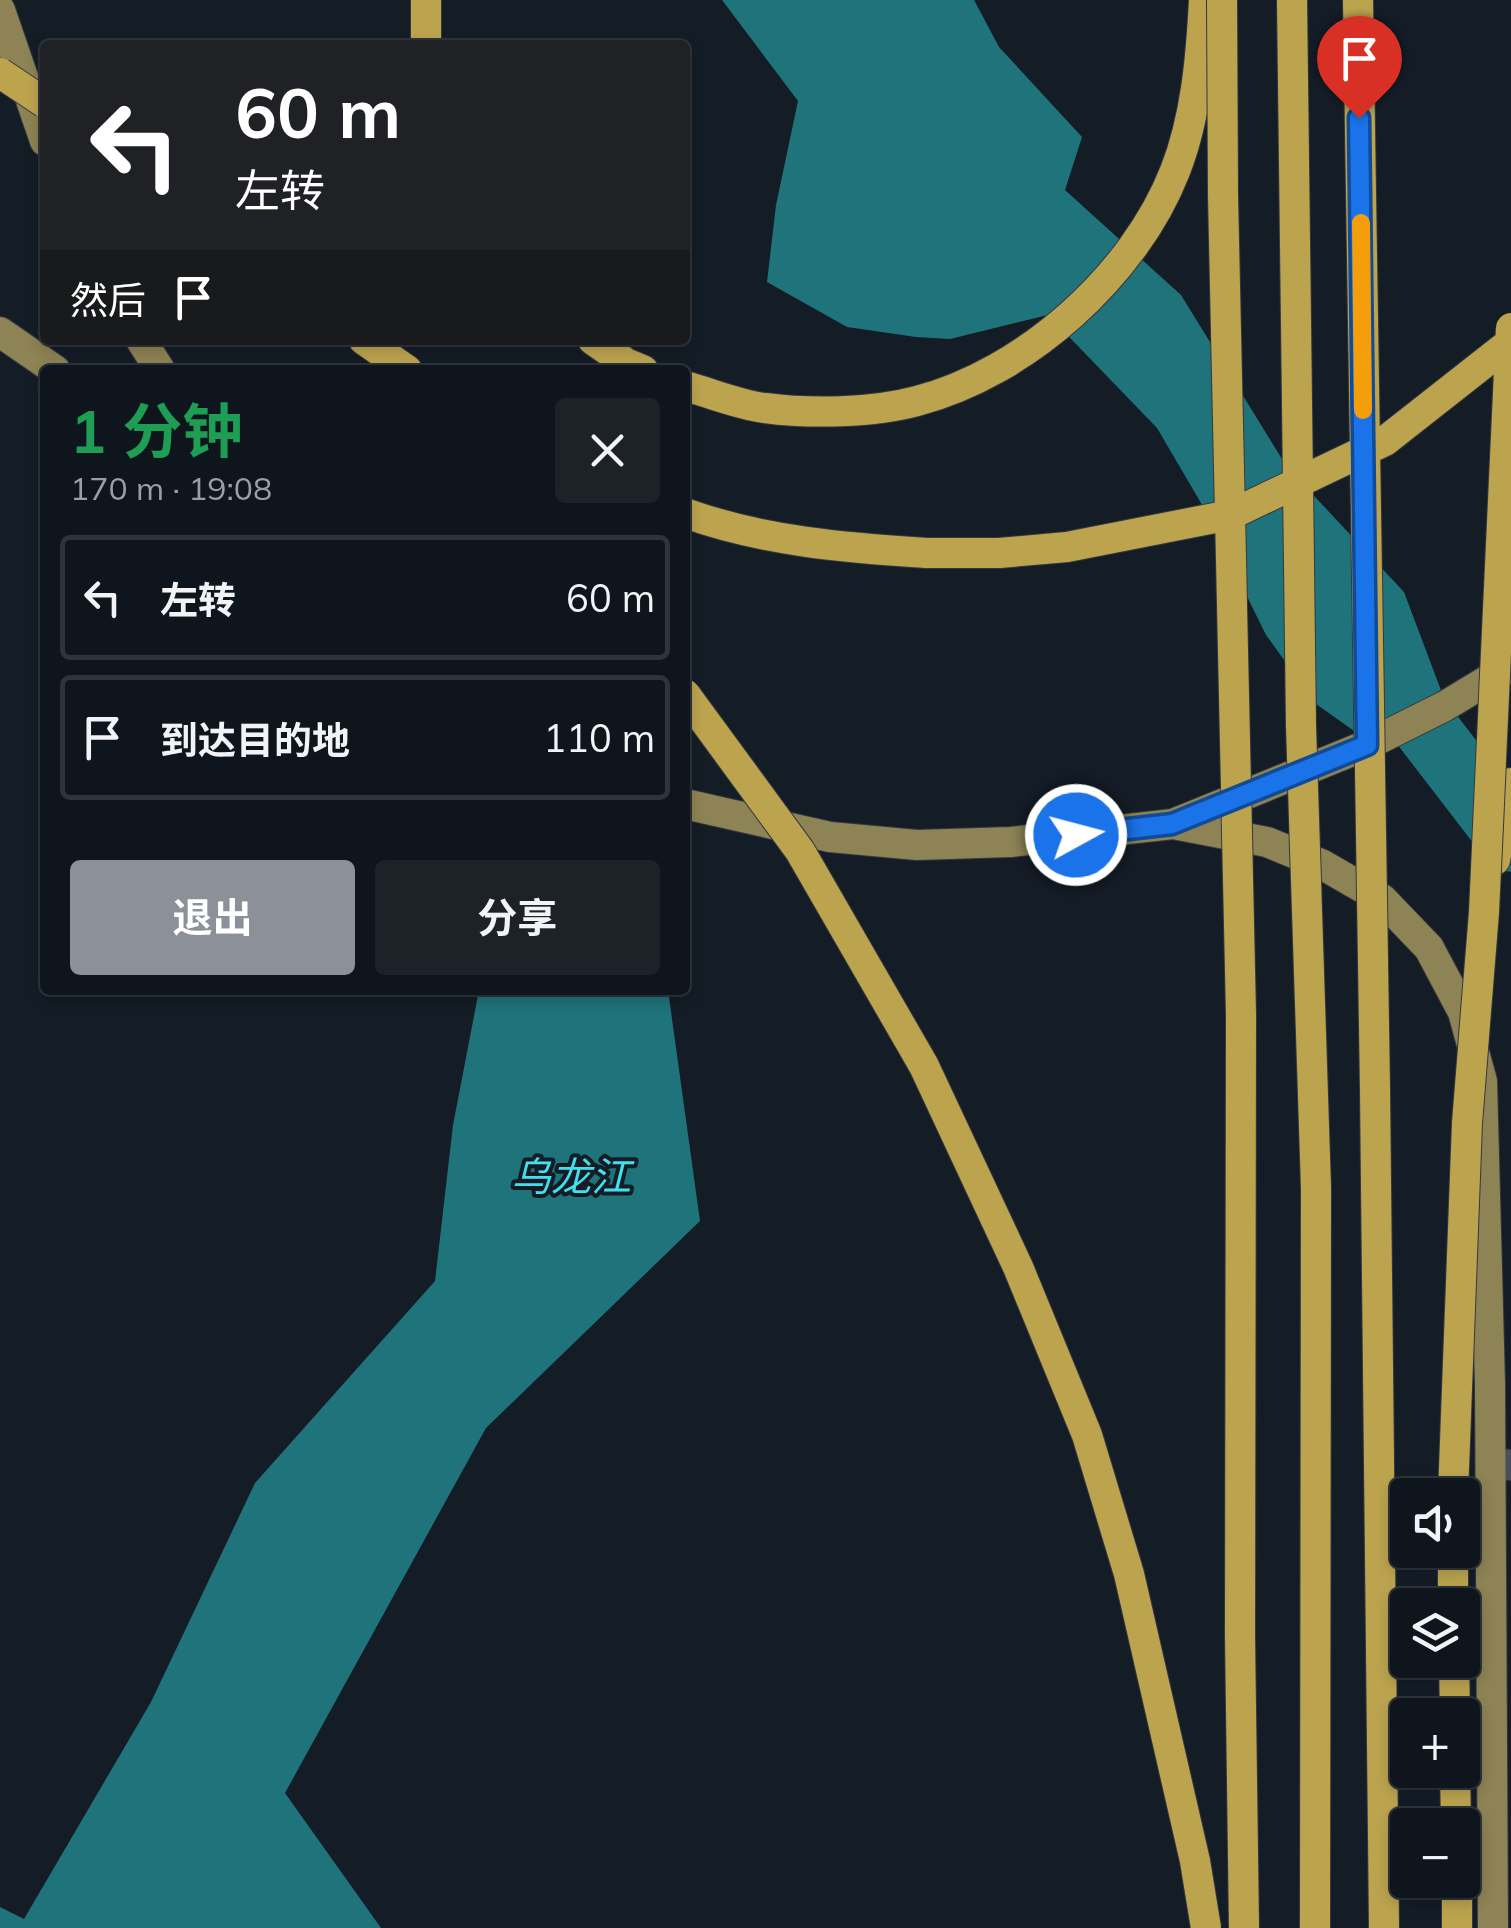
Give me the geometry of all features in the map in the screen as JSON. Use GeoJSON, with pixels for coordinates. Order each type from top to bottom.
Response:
{"type":"FeatureCollection","features":[{"type":"Feature","properties":{"kind":"highway"},"geometry":{"type":"LineString","coordinates":[[426,0],[426,40]]}},
{"type":"Feature","properties":{"kind":"highway"},"geometry":{"type":"LineString","coordinates":[[690,387],[764,408],[856,410],[916,401],[969,381],[1032,347],[1069,317],[1115,270],[1175,171],[1193,105],[1204,0]]}},
{"type":"Feature","properties":{"kind":"highway"},"geometry":{"type":"LineString","coordinates":[[1222,0],[1222,195],[1240,1015],[1244,1928]]}},
{"type":"Feature","properties":{"kind":"highway"},"geometry":{"type":"LineString","coordinates":[[1292,0],[1301,726],[1316,1188],[1315,1928]]}},
{"type":"Feature","properties":{"kind":"highway"},"geometry":{"type":"LineString","coordinates":[[1358,0],[1367,745],[1376,1088],[1384,1928]]}},
{"type":"Feature","properties":{"kind":"highway"},"geometry":{"type":"LineString","coordinates":[[0,72],[40,100]]}},
{"type":"Feature","properties":{"kind":"highway"},"geometry":{"type":"LineString","coordinates":[[1454,1478],[1467,1124],[1484,912],[1511,328]]}},
{"type":"Feature","properties":{"kind":"highway"},"geometry":{"type":"LineString","coordinates":[[690,514],[755,532],[841,548],[963,553],[1067,547],[1230,515],[1385,441],[1511,342]]}},
{"type":"Feature","properties":{"kind":"highway"},"geometry":{"type":"LineString","coordinates":[[366,345],[384,365]]}},
{"type":"Feature","properties":{"kind":"highway"},"geometry":{"type":"LineString","coordinates":[[370,345],[400,365]]}},
{"type":"Feature","properties":{"kind":"highway"},"geometry":{"type":"LineString","coordinates":[[600,345],[631,365]]}},
{"type":"Feature","properties":{"kind":"highway"},"geometry":{"type":"LineString","coordinates":[[690,701],[800,851],[924,1066],[1018,1267],[1087,1435],[1129,1574],[1195,1861],[1206,1928]]}},
{"type":"Feature","properties":{"kind":"highway"},"geometry":{"type":"LineString","coordinates":[[1484,912],[1511,783]]}},
{"type":"Feature","properties":{"kind":"highway"},"geometry":{"type":"LineString","coordinates":[[1457,1898],[1457,1928]]}},
{"type":"Feature","properties":{"kind":"main road"},"geometry":{"type":"LineString","coordinates":[[0,10],[40,127]]}},
{"type":"Feature","properties":{"kind":"main road"},"geometry":{"type":"LineString","coordinates":[[0,332],[47,365]]}},
{"type":"Feature","properties":{"kind":"main road"},"geometry":{"type":"LineString","coordinates":[[690,805],[830,837],[917,845],[1011,842],[1172,824],[1367,745],[1445,706],[1511,666]]}},
{"type":"Feature","properties":{"kind":"main road"},"geometry":{"type":"LineString","coordinates":[[1172,824],[1267,842],[1324,864],[1382,899],[1429,948],[1463,1012],[1482,1081],[1501,1464],[1493,1928]]}},
{"type":"Feature","properties":{"kind":"water"},"geometry":{"type":"Polygon","coordinates":[[[722,0],[974,0],[999,47],[1082,137],[1065,190],[1181,295],[1287,467],[1404,592],[1442,693],[1381,750],[1316,704],[1266,635],[1201,503],[1157,428],[1048,315],[950,339],[916,337],[847,327],[767,282],[776,205],[798,101],[722,0]]]}},
{"type":"Feature","properties":{"kind":"water","name":"乌龙江"},"geometry":{"type":"Polygon","coordinates":[[[478,995],[669,995],[700,1221],[486,1428],[285,1793],[381,1928],[0,1928],[0,1907],[24,1919],[151,1702],[255,1483],[435,1281],[453,1125],[478,995]]]}},
{"type":"Feature","properties":{"kind":"waterway"},"geometry":{"type":"LineString","coordinates":[[1375,662],[1511,839]]}},
{"type":"Feature","properties":{"kind":"slow traffic"},"geometry":{"type":"LineString","coordinates":[[1361,223],[1363,410]]}},
{"type":"Feature","properties":{"kind":"route"},"geometry":{"type":"LineString","coordinates":[[1076,835],[1172,824],[1367,745],[1359,118]]}}]}
